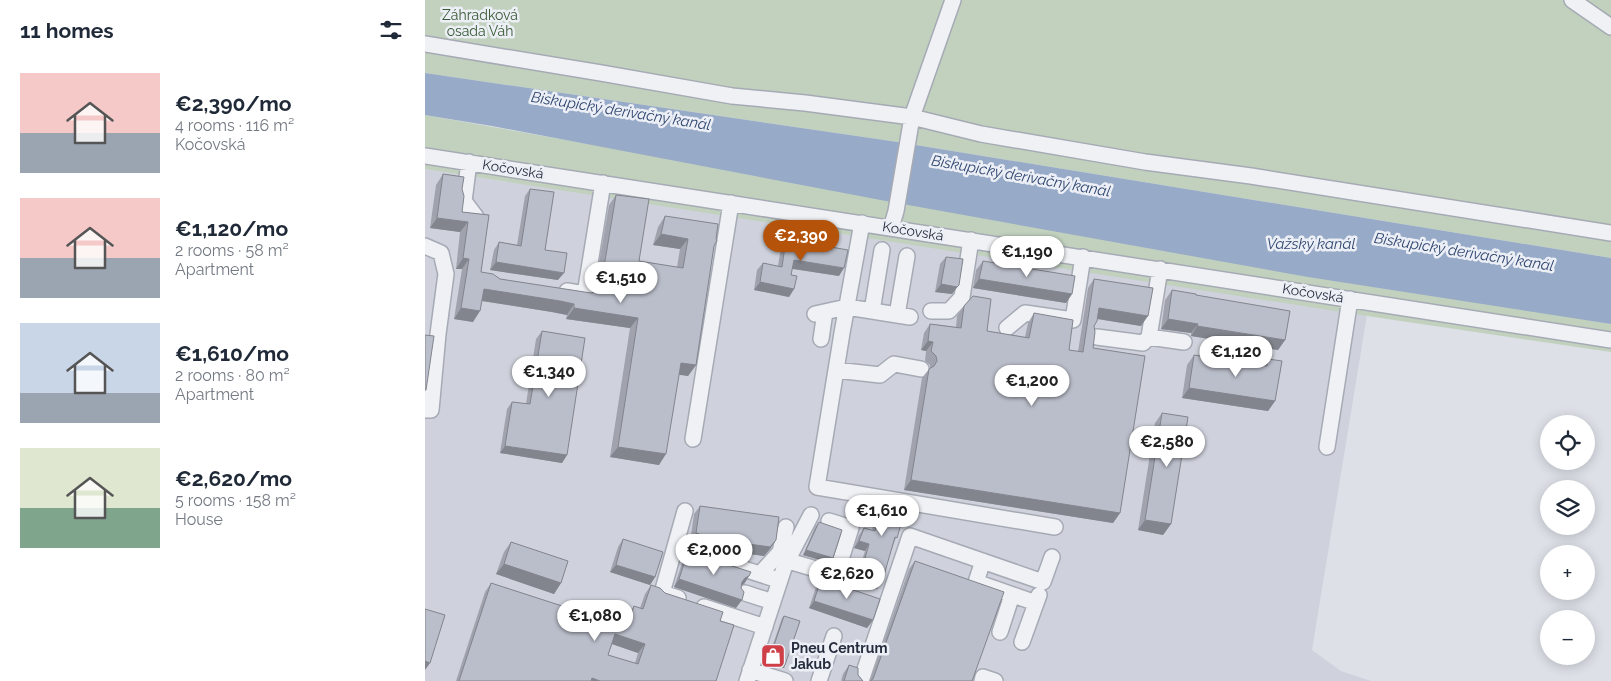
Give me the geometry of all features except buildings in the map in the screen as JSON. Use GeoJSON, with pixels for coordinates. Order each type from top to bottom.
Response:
{"type":"FeatureCollection","features":[{"type":"Feature","properties":{"kind":"street"},"geometry":{"type":"LineString","coordinates":[[891,228],[896,211],[912,117],[953,0]]}},
{"type":"Feature","properties":{"kind":"street"},"geometry":{"type":"LineString","coordinates":[[1572,0],[1611,27]]}},
{"type":"Feature","properties":{"kind":"street"},"geometry":{"type":"LineString","coordinates":[[425,44],[601,72],[732,96],[805,103],[912,117],[981,134],[1145,162],[1251,176],[1611,233]]}},
{"type":"Feature","properties":{"kind":"street","name":"Kočovská"},"geometry":{"type":"LineString","coordinates":[[425,156],[1611,340]]}},
{"type":"Feature","properties":{"kind":"street"},"geometry":{"type":"LineString","coordinates":[[469,162],[464,201],[476,217]]}},
{"type":"Feature","properties":{"kind":"street"},"geometry":{"type":"LineString","coordinates":[[549,288],[585,294],[603,183]]}},
{"type":"Feature","properties":{"kind":"street"},"geometry":{"type":"LineString","coordinates":[[693,438],[731,203]]}},
{"type":"Feature","properties":{"kind":"street"},"geometry":{"type":"LineString","coordinates":[[862,223],[817,487],[1055,526]]}},
{"type":"Feature","properties":{"kind":"street"},"geometry":{"type":"LineString","coordinates":[[931,311],[949,311],[962,297],[971,240]]}},
{"type":"Feature","properties":{"kind":"street"},"geometry":{"type":"LineString","coordinates":[[425,246],[441,253],[446,274],[432,333],[431,410],[425,410]]}},
{"type":"Feature","properties":{"kind":"street"},"geometry":{"type":"LineString","coordinates":[[872,311],[882,250]]}},
{"type":"Feature","properties":{"kind":"street"},"geometry":{"type":"LineString","coordinates":[[821,339],[820,313],[847,307],[904,316],[907,256]]}},
{"type":"Feature","properties":{"kind":"street"},"geometry":{"type":"LineString","coordinates":[[1007,328],[1025,313],[1073,320],[1083,257]]}},
{"type":"Feature","properties":{"kind":"street"},"geometry":{"type":"LineString","coordinates":[[1097,337],[1143,344],[1149,337],[1160,269]]}},
{"type":"Feature","properties":{"kind":"street"},"geometry":{"type":"LineString","coordinates":[[1327,447],[1350,299]]}},
{"type":"Feature","properties":{"kind":"street"},"geometry":{"type":"LineString","coordinates":[[1149,337],[1185,342]]}},
{"type":"Feature","properties":{"kind":"street"},"geometry":{"type":"LineString","coordinates":[[836,370],[880,375],[894,364],[921,369]]}},
{"type":"Feature","properties":{"kind":"street"},"geometry":{"type":"LineString","coordinates":[[685,511],[662,593],[765,626]]}},
{"type":"Feature","properties":{"kind":"street"},"geometry":{"type":"LineString","coordinates":[[785,681],[748,676],[787,559],[811,515]]}},
{"type":"Feature","properties":{"kind":"street"},"geometry":{"type":"LineString","coordinates":[[787,559],[836,575],[851,528],[829,522]]}},
{"type":"Feature","properties":{"kind":"street"},"geometry":{"type":"LineString","coordinates":[[675,547],[766,576],[780,552],[786,526]]}},
{"type":"Feature","properties":{"kind":"street"},"geometry":{"type":"LineString","coordinates":[[861,681],[910,536],[1043,582]]}},
{"type":"Feature","properties":{"kind":"street"},"geometry":{"type":"LineString","coordinates":[[903,557],[921,563]]}},
{"type":"Feature","properties":{"kind":"street"},"geometry":{"type":"LineString","coordinates":[[1022,642],[1052,558]]}},
{"type":"Feature","properties":{"kind":"street"},"geometry":{"type":"LineString","coordinates":[[983,561],[971,580],[1036,603]]}},
{"type":"Feature","properties":{"kind":"street"},"geometry":{"type":"LineString","coordinates":[[745,593],[773,602]]}},
{"type":"Feature","properties":{"kind":"street"},"geometry":{"type":"LineString","coordinates":[[1000,632],[1012,595]]}},
{"type":"Feature","properties":{"kind":"street"},"geometry":{"type":"LineString","coordinates":[[819,681],[834,636]]}},
{"type":"Feature","properties":{"kind":"street"},"geometry":{"type":"LineString","coordinates":[[982,681],[983,677],[995,681]]}},
{"type":"Feature","properties":{"kind":"shaded area"},"geometry":{"type":"Polygon","coordinates":[[[425,169],[1367,315],[1312,650],[1341,671],[1371,681],[425,681],[425,169]]]}},
{"type":"Feature","properties":{"kind":"green space","name":"Záhradková osada Váh"},"geometry":{"type":"Polygon","coordinates":[[[425,0],[1611,0],[1611,258],[891,141],[425,73],[425,0]]]}},
{"type":"Feature","properties":{"kind":"green space"},"geometry":{"type":"Polygon","coordinates":[[[425,115],[1611,324],[1611,352],[1367,316],[425,169],[425,115]]]}},
{"type":"Feature","properties":{"kind":"water","name":"Važský kanál"},"geometry":{"type":"Polygon","coordinates":[[[425,73],[891,141],[1611,258],[1611,324],[1308,277],[425,115],[425,73]]]}},
{"type":"Feature","properties":{"kind":"place","name":"Pneu Centrum Jakub"},"geometry":{"type":"Point","coordinates":[773,656]}},
{"type":"Feature","properties":{"kind":"water label","name":"Biskupický derivačný kanál"},"geometry":{"type":"Point","coordinates":[621,111]}},
{"type":"Feature","properties":{"kind":"water label","name":"Biskupický derivačný kanál"},"geometry":{"type":"Point","coordinates":[1021,176]}},
{"type":"Feature","properties":{"kind":"water label","name":"Biskupický derivačný kanál"},"geometry":{"type":"Point","coordinates":[1464,252]}}]}
